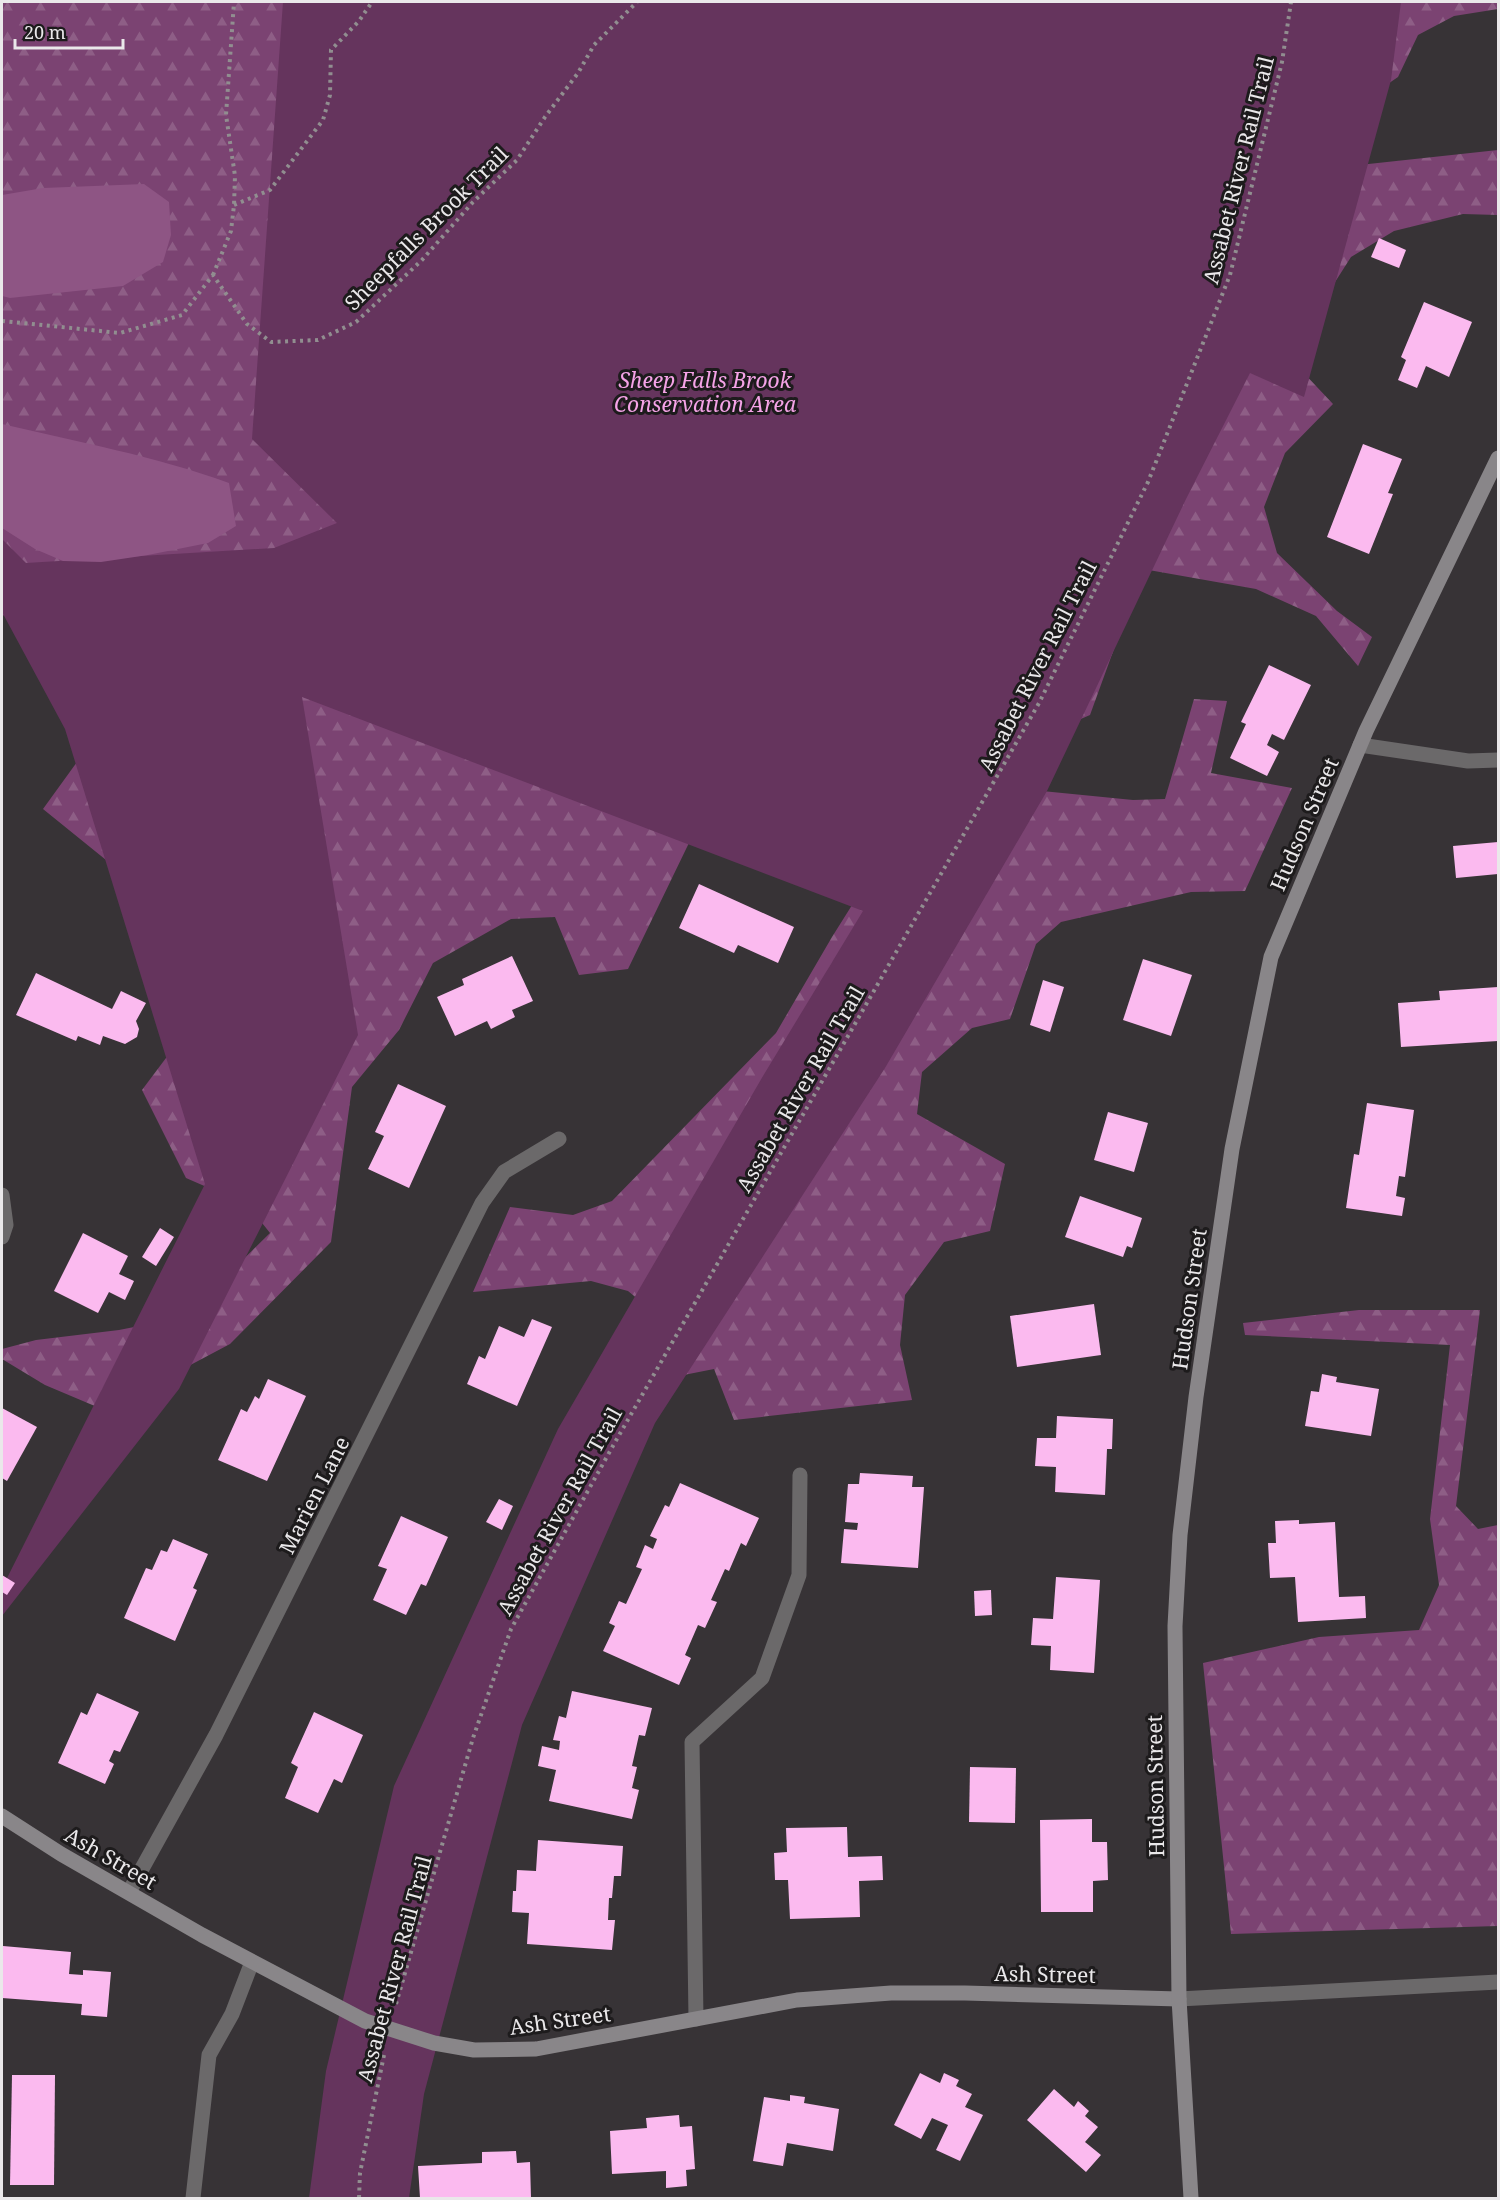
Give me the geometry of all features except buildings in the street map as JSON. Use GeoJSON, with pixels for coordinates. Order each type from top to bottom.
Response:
{"type":"FeatureCollection","features":[{"type":"Feature","properties":{"kind":"street","name":"Hudson Street"},"geometry":{"type":"LineString","coordinates":[[1191,2199],[1179,1999],[1175,1626],[1180,1535],[1196,1397],[1234,1138],[1271,957],[1360,745],[1498,458]]}},
{"type":"Feature","properties":{"kind":"street"},"geometry":{"type":"LineString","coordinates":[[1360,745],[1468,761],[1498,760]]}},
{"type":"Feature","properties":{"kind":"street","name":"Marien Lane"},"geometry":{"type":"LineString","coordinates":[[129,1892],[221,1724],[482,1203],[504,1172],[559,1139]]}},
{"type":"Feature","properties":{"kind":"street"},"geometry":{"type":"LineString","coordinates":[[2,1195],[6,1225],[2,1237]]}},
{"type":"Feature","properties":{"kind":"street"},"geometry":{"type":"LineString","coordinates":[[696,2019],[692,1742],[762,1678],[799,1575],[800,1475]]}},
{"type":"Feature","properties":{"kind":"street","name":"Ash Street"},"geometry":{"type":"LineString","coordinates":[[2,1816],[61,1854],[252,1962],[365,2021],[434,2043],[474,2050],[536,2049],[797,2000],[891,1993],[987,1993],[1179,1999]]}},
{"type":"Feature","properties":{"kind":"street"},"geometry":{"type":"LineString","coordinates":[[193,2199],[209,2055],[232,2014],[252,1962]]}},
{"type":"Feature","properties":{"kind":"street"},"geometry":{"type":"LineString","coordinates":[[1179,1999],[1498,1982]]}},
{"type":"Feature","properties":{"kind":"path"},"geometry":{"type":"LineString","coordinates":[[2,321],[120,333],[182,315],[213,275],[231,231],[234,205],[235,176],[226,115],[234,2]]}},
{"type":"Feature","properties":{"kind":"path"},"geometry":{"type":"LineString","coordinates":[[234,205],[270,190],[323,120],[330,95],[331,50],[359,21],[372,2]]}},
{"type":"Feature","properties":{"kind":"path","name":"Sheepfalls Brook Trail"},"geometry":{"type":"LineString","coordinates":[[213,275],[247,324],[271,342],[318,340],[356,322],[422,260],[474,202],[517,160],[578,73],[594,45],[637,2]]}},
{"type":"Feature","properties":{"kind":"path","name":"Assabet River Rail Trail"},"geometry":{"type":"LineString","coordinates":[[359,2199],[360,2173],[389,2029],[474,1738],[511,1629],[620,1434],[1039,703],[1148,482],[1230,275],[1282,62],[1290,2]]}},
{"type":"Feature","properties":{"kind":"green space"},"geometry":{"type":"Polygon","coordinates":[[[2,2],[1498,2],[1498,9],[1454,16],[1418,35],[1398,77],[1335,120],[1350,166],[1498,150],[1498,215],[1463,214],[1394,231],[1351,257],[1307,326],[1300,369],[1333,404],[1285,453],[1264,507],[1277,553],[1337,611],[1372,637],[1358,666],[1316,616],[1256,589],[1143,569],[1090,715],[1046,734],[1042,791],[1133,800],[1165,799],[1194,699],[1227,701],[1211,773],[1292,788],[1245,891],[1191,892],[1061,922],[1036,944],[1010,1019],[972,1028],[922,1072],[917,1114],[1005,1164],[990,1231],[944,1242],[905,1295],[900,1345],[912,1400],[734,1420],[714,1369],[618,1388],[650,1309],[628,1291],[591,1281],[473,1292],[510,1207],[573,1215],[612,1201],[776,1033],[832,937],[891,843],[702,816],[628,969],[579,975],[555,917],[511,919],[433,963],[399,1030],[352,1087],[331,1242],[230,1344],[164,1379],[135,1423],[45,1385],[2,1359],[2,1349],[36,1340],[119,1330],[185,1317],[270,1233],[248,1205],[186,1178],[142,1090],[181,1038],[132,881],[43,809],[98,733],[27,621],[2,615],[2,2]]]}},
{"type":"Feature","properties":{"kind":"green space","name":"Sheep Falls Brook Conservation Area"},"geometry":{"type":"Polygon","coordinates":[[[283,2],[1401,2],[1391,80],[1304,397],[1250,373],[1186,499],[1047,791],[885,1068],[655,1423],[522,1725],[424,2094],[409,2198],[309,2198],[326,2071],[394,1786],[558,1429],[763,1076],[863,911],[302,697],[358,1035],[179,1389],[2,1616],[2,1588],[205,1184],[65,729],[2,612],[2,539],[26,563],[274,548],[337,523],[252,439],[283,2]]]}},
{"type":"Feature","properties":{"kind":"green space"},"geometry":{"type":"Polygon","coordinates":[[[1359,1310],[1480,1310],[1456,1506],[1478,1529],[1498,1525],[1498,1926],[1231,1934],[1203,1663],[1319,1637],[1419,1630],[1439,1585],[1430,1519],[1450,1345],[1245,1335],[1243,1323],[1359,1310]]]}},
{"type":"Feature","properties":{"kind":"shaded area"},"geometry":{"type":"Polygon","coordinates":[[[144,184],[169,202],[171,235],[163,262],[123,286],[10,298],[2,296],[2,195],[43,188],[144,184]]]}},
{"type":"Feature","properties":{"kind":"shaded area"},"geometry":{"type":"Polygon","coordinates":[[[2,424],[145,457],[229,483],[236,526],[208,543],[101,562],[63,561],[35,549],[2,528],[2,424]]]}}]}
